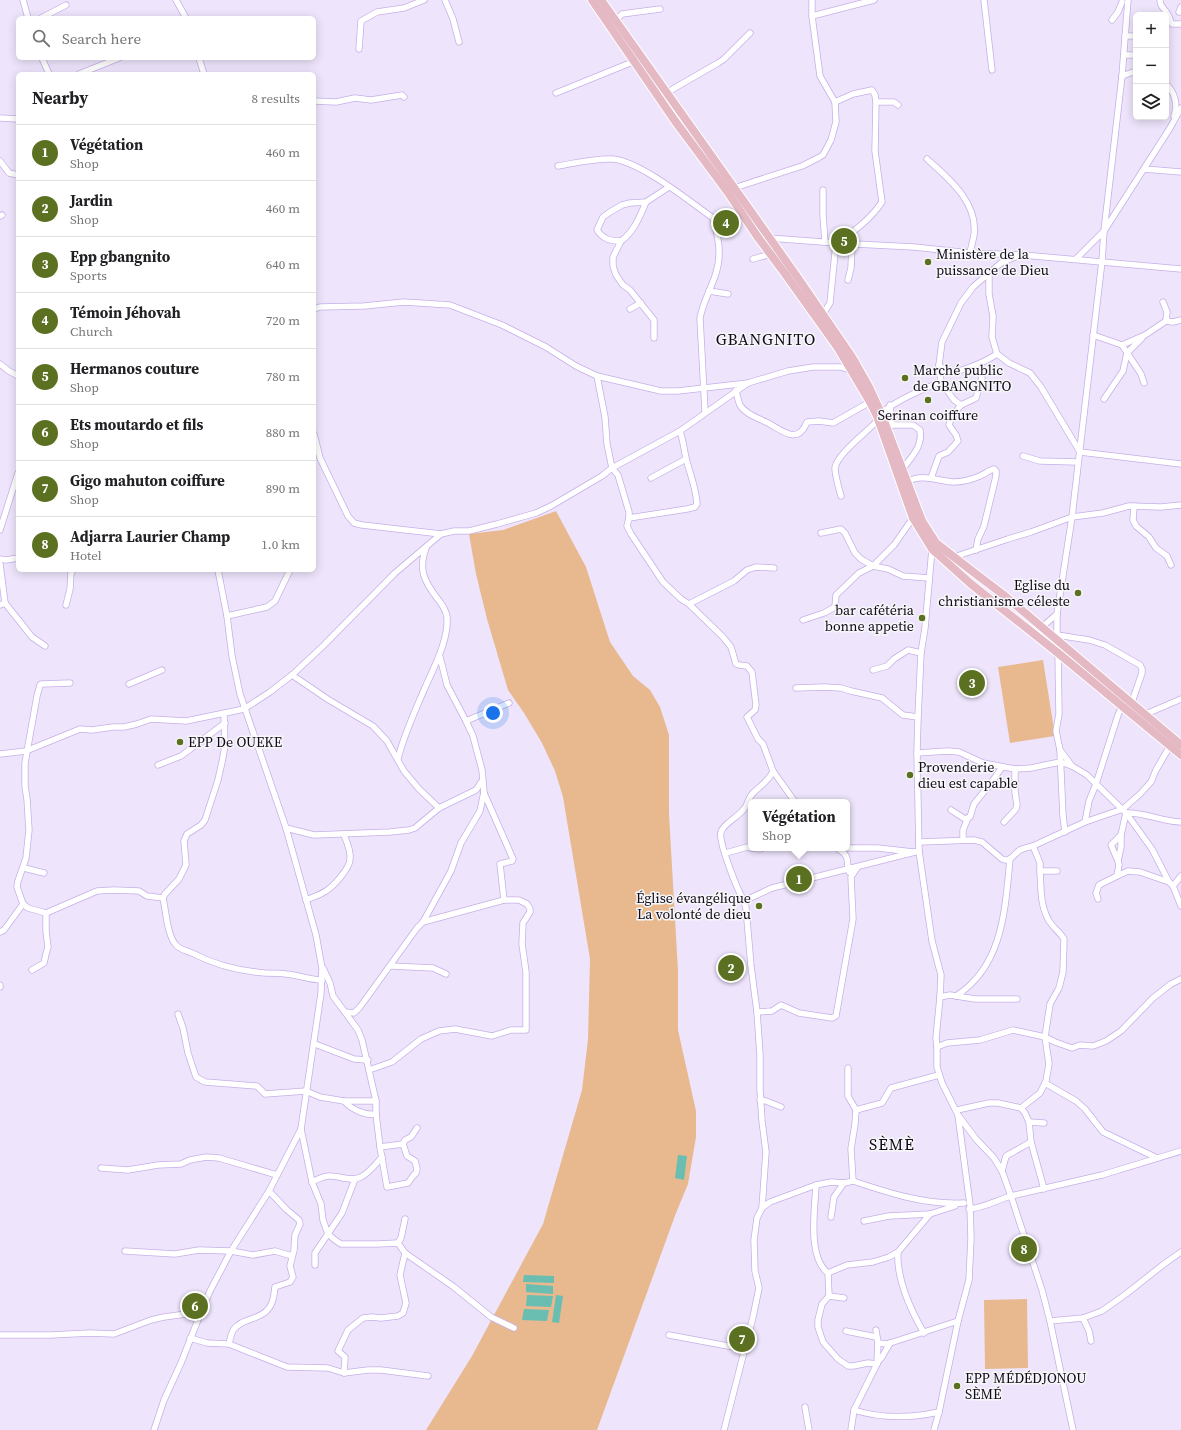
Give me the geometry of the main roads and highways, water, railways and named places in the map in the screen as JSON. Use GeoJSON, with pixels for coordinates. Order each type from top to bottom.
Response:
{"type":"FeatureCollection","features":[{"type":"Feature","properties":{"kind":"main road"},"geometry":{"type":"LineString","coordinates":[[592,0],[675,121],[727,191],[739,210],[773,250],[823,314],[852,357],[870,387],[913,518],[932,549],[947,564],[1058,653],[1181,755]]}},
{"type":"Feature","properties":{"kind":"main road"},"geometry":{"type":"LineString","coordinates":[[601,0],[768,238],[773,250],[838,348],[870,402],[890,427],[902,470],[922,521],[936,543],[1005,596],[1042,627],[1057,637],[1181,744]]}},
{"type":"Feature","properties":{"kind":"place","name":"Témoin Jéhovah"},"geometry":{"type":"Point","coordinates":[726,223]}},
{"type":"Feature","properties":{"kind":"place","name":"Hermanos couture"},"geometry":{"type":"Point","coordinates":[844,241]}},
{"type":"Feature","properties":{"kind":"place","name":"Ministère de la puissance de Dieu"},"geometry":{"type":"Point","coordinates":[928,262]}},
{"type":"Feature","properties":{"kind":"place","name":"Marché public de GBANGNITO"},"geometry":{"type":"Point","coordinates":[905,378]}},
{"type":"Feature","properties":{"kind":"place","name":"Serinan coiffure"},"geometry":{"type":"Point","coordinates":[928,400]}},
{"type":"Feature","properties":{"kind":"place","name":"Eglise du christianisme céleste"},"geometry":{"type":"Point","coordinates":[1078,593]}},
{"type":"Feature","properties":{"kind":"place","name":"bar cafétéria bonne appetie"},"geometry":{"type":"Point","coordinates":[922,618]}},
{"type":"Feature","properties":{"kind":"place","name":"Epp gbangnito"},"geometry":{"type":"Point","coordinates":[972,683]}},
{"type":"Feature","properties":{"kind":"place","name":"EPP De OUEKE"},"geometry":{"type":"Point","coordinates":[180,742]}},
{"type":"Feature","properties":{"kind":"place","name":"Provenderie dieu est capable"},"geometry":{"type":"Point","coordinates":[910,775]}},
{"type":"Feature","properties":{"kind":"place","name":"Végétation"},"geometry":{"type":"Point","coordinates":[799,879]}},
{"type":"Feature","properties":{"kind":"place","name":"Église évangélique La volonté de dieu"},"geometry":{"type":"Point","coordinates":[759,906]}},
{"type":"Feature","properties":{"kind":"place","name":"Jardin"},"geometry":{"type":"Point","coordinates":[731,968]}},
{"type":"Feature","properties":{"kind":"place","name":"Adjarra Laurier Champ"},"geometry":{"type":"Point","coordinates":[1024,1249]}},
{"type":"Feature","properties":{"kind":"place","name":"Ets moutardo et fils"},"geometry":{"type":"Point","coordinates":[195,1306]}},
{"type":"Feature","properties":{"kind":"place","name":"Gigo mahuton coiffure"},"geometry":{"type":"Point","coordinates":[742,1339]}},
{"type":"Feature","properties":{"kind":"place","name":"EPP MÉDÉDJONOU SÈMÉ"},"geometry":{"type":"Point","coordinates":[957,1386]}},
{"type":"Feature","properties":{"kind":"district","name":"GBANGNITO"},"geometry":{"type":"Point","coordinates":[766,339]}},
{"type":"Feature","properties":{"kind":"district","name":"SÈMÈ"},"geometry":{"type":"Point","coordinates":[892,1144]}}]}
